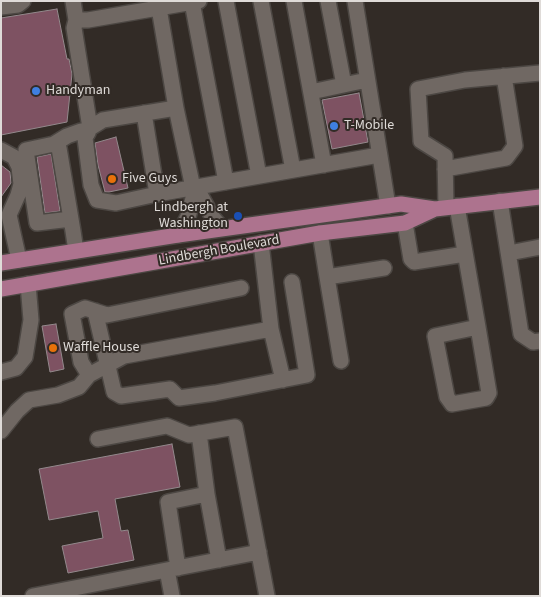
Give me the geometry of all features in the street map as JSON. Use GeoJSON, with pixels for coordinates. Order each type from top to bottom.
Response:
{"type":"FeatureCollection","features":[{"type":"Feature","properties":{"kind":"main road","name":"Lindbergh Boulevard"},"geometry":{"type":"LineString","coordinates":[[8,261],[178,234],[401,204],[446,208],[540,197]]}},
{"type":"Feature","properties":{"kind":"main road","name":"Lindbergh Boulevard"},"geometry":{"type":"LineString","coordinates":[[1,289],[320,233],[405,223],[446,208]]}},
{"type":"Feature","properties":{"kind":"lane"},"geometry":{"type":"LineString","coordinates":[[1,7],[18,4],[23,1]]}},
{"type":"Feature","properties":{"kind":"lane"},"geometry":{"type":"LineString","coordinates":[[73,1],[76,20],[74,28],[89,130],[85,138],[91,185],[97,200],[116,203],[194,187],[379,155]]}},
{"type":"Feature","properties":{"kind":"lane"},"geometry":{"type":"LineString","coordinates":[[226,1],[259,176]]}},
{"type":"Feature","properties":{"kind":"lane"},"geometry":{"type":"LineString","coordinates":[[261,1],[293,170]]}},
{"type":"Feature","properties":{"kind":"lane"},"geometry":{"type":"LineString","coordinates":[[294,1],[324,165]]}},
{"type":"Feature","properties":{"kind":"lane"},"geometry":{"type":"LineString","coordinates":[[328,1],[344,86]]}},
{"type":"Feature","properties":{"kind":"lane"},"geometry":{"type":"LineString","coordinates":[[354,1],[388,206]]}},
{"type":"Feature","properties":{"kind":"lane"},"geometry":{"type":"LineString","coordinates":[[76,20],[88,20],[195,2],[226,182]]}},
{"type":"Feature","properties":{"kind":"lane"},"geometry":{"type":"LineString","coordinates":[[159,8],[176,108],[194,187],[213,218],[222,228]]}},
{"type":"Feature","properties":{"kind":"lane"},"geometry":{"type":"LineString","coordinates":[[478,327],[435,336],[447,397],[452,404],[486,398],[489,392],[478,327],[465,254],[446,208],[445,156],[422,141],[418,89],[472,79],[540,73]]}},
{"type":"Feature","properties":{"kind":"lane"},"geometry":{"type":"LineString","coordinates":[[445,169],[506,158],[515,146],[504,76]]}},
{"type":"Feature","properties":{"kind":"lane"},"geometry":{"type":"LineString","coordinates":[[311,92],[367,80]]}},
{"type":"Feature","properties":{"kind":"lane"},"geometry":{"type":"LineString","coordinates":[[71,219],[38,224],[26,150],[54,144],[67,136],[89,130],[104,120],[176,108]]}},
{"type":"Feature","properties":{"kind":"lane"},"geometry":{"type":"LineString","coordinates":[[144,113],[157,194]]}},
{"type":"Feature","properties":{"kind":"lane"},"geometry":{"type":"LineString","coordinates":[[54,144],[59,148],[76,251]]}},
{"type":"Feature","properties":{"kind":"lane"},"geometry":{"type":"LineString","coordinates":[[1,150],[14,157],[19,167],[21,184],[18,195],[5,216],[8,261]]}},
{"type":"Feature","properties":{"kind":"lane"},"geometry":{"type":"LineString","coordinates":[[178,234],[188,217],[194,187]]}},
{"type":"Feature","properties":{"kind":"lane"},"geometry":{"type":"LineString","coordinates":[[500,202],[521,334],[533,342],[540,341]]}},
{"type":"Feature","properties":{"kind":"lane"},"geometry":{"type":"LineString","coordinates":[[405,223],[411,259],[414,262],[465,254]]}},
{"type":"Feature","properties":{"kind":"lane"},"geometry":{"type":"LineString","coordinates":[[320,233],[340,361]]}},
{"type":"Feature","properties":{"kind":"lane"},"geometry":{"type":"LineString","coordinates":[[261,243],[271,329],[284,380]]}},
{"type":"Feature","properties":{"kind":"lane"},"geometry":{"type":"LineString","coordinates":[[509,254],[540,247]]}},
{"type":"Feature","properties":{"kind":"lane"},"geometry":{"type":"LineString","coordinates":[[327,277],[384,268]]}},
{"type":"Feature","properties":{"kind":"lane"},"geometry":{"type":"LineString","coordinates":[[95,311],[114,392],[121,396],[170,389],[179,398],[307,375],[292,282]]}},
{"type":"Feature","properties":{"kind":"lane"},"geometry":{"type":"LineString","coordinates":[[1,372],[16,368],[25,357],[32,320],[28,284]]}},
{"type":"Feature","properties":{"kind":"lane"},"geometry":{"type":"LineString","coordinates":[[89,375],[81,362],[72,314],[85,308],[107,316],[241,288]]}},
{"type":"Feature","properties":{"kind":"lane"},"geometry":{"type":"LineString","coordinates":[[1,431],[17,411],[29,400],[58,395],[79,387],[89,375],[124,356],[271,329]]}},
{"type":"Feature","properties":{"kind":"lane"},"geometry":{"type":"LineString","coordinates":[[98,439],[167,426],[188,434],[235,427],[267,596]]}},
{"type":"Feature","properties":{"kind":"lane"},"geometry":{"type":"LineString","coordinates":[[199,433],[207,494],[219,560]]}},
{"type":"Feature","properties":{"kind":"lane"},"geometry":{"type":"LineString","coordinates":[[172,596],[173,569],[168,502],[207,494]]}},
{"type":"Feature","properties":{"kind":"lane"},"geometry":{"type":"LineString","coordinates":[[33,596],[259,552]]}},
{"type":"Feature","properties":{"kind":"building","name":"Handyman"},"geometry":{"type":"Polygon","coordinates":[[[57,9],[72,74],[67,122],[1,135],[1,18],[57,9]]]}},
{"type":"Feature","properties":{"kind":"building"},"geometry":{"type":"Polygon","coordinates":[[[359,93],[368,142],[332,149],[322,100],[359,93]]]}},
{"type":"Feature","properties":{"kind":"building"},"geometry":{"type":"Polygon","coordinates":[[[116,137],[128,188],[105,192],[95,143],[116,137]]]}},
{"type":"Feature","properties":{"kind":"building"},"geometry":{"type":"Polygon","coordinates":[[[51,154],[60,211],[45,213],[37,157],[51,154]]]}},
{"type":"Feature","properties":{"kind":"building"},"geometry":{"type":"Polygon","coordinates":[[[1,165],[10,172],[11,183],[1,197],[1,165]]]}},
{"type":"Feature","properties":{"kind":"building","name":"Waffle House"},"geometry":{"type":"Polygon","coordinates":[[[56,324],[64,369],[50,372],[42,326],[56,324]]]}},
{"type":"Feature","properties":{"kind":"building"},"geometry":{"type":"Polygon","coordinates":[[[172,444],[180,487],[115,499],[121,531],[128,530],[134,560],[68,573],[62,546],[103,538],[98,511],[49,520],[39,469],[172,444]]]}},
{"type":"Feature","properties":{"kind":"place","name":"Handyman"},"geometry":{"type":"Point","coordinates":[36,91]}},
{"type":"Feature","properties":{"kind":"place","name":"T-Mobile"},"geometry":{"type":"Point","coordinates":[334,126]}},
{"type":"Feature","properties":{"kind":"place","name":"Five Guys"},"geometry":{"type":"Point","coordinates":[112,179]}},
{"type":"Feature","properties":{"kind":"place","name":"Lindbergh at Washington"},"geometry":{"type":"Point","coordinates":[238,216]}},
{"type":"Feature","properties":{"kind":"place","name":"Waffle House"},"geometry":{"type":"Point","coordinates":[53,348]}}]}
